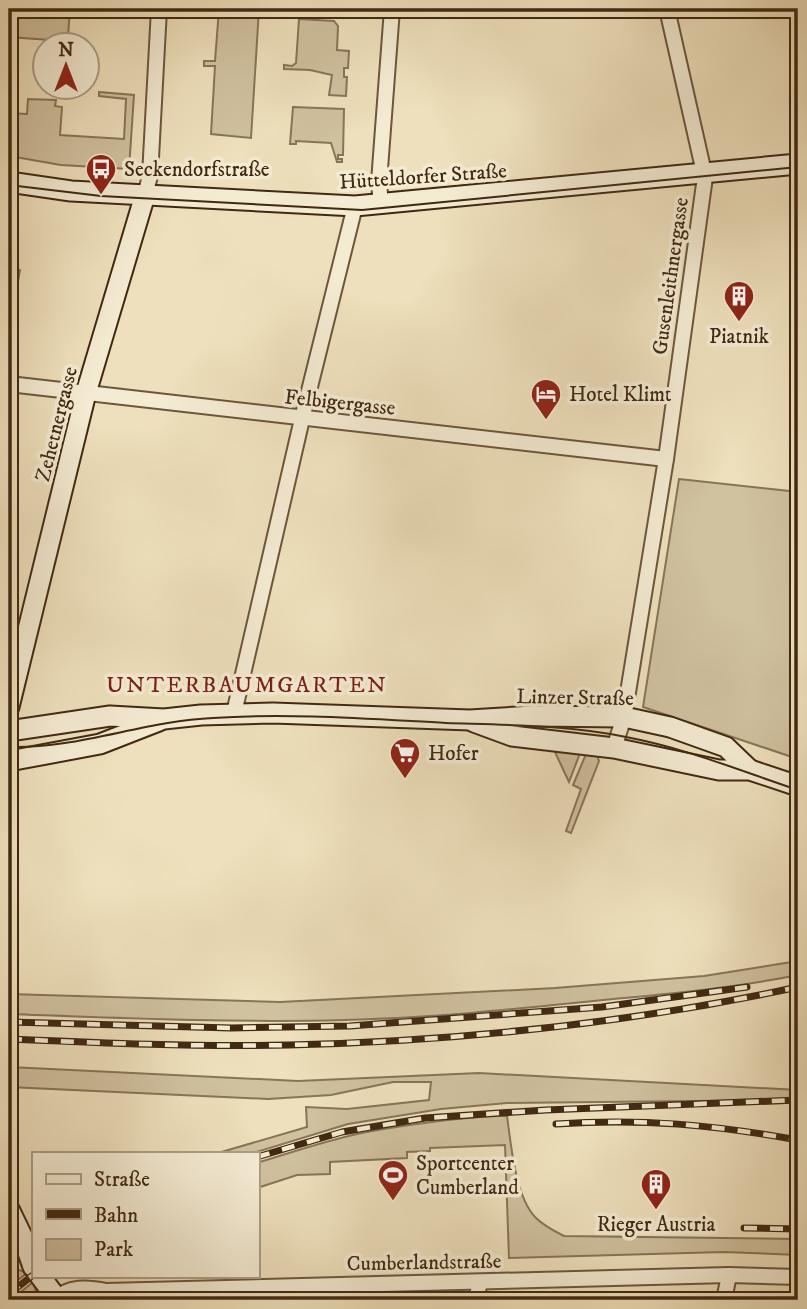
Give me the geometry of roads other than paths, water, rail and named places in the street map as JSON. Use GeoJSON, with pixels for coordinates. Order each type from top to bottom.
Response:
{"type":"FeatureCollection","features":[{"type":"Feature","properties":{"kind":"main road","name":"Hütteldorfer Straße"},"geometry":{"type":"LineString","coordinates":[[9,182],[71,191],[381,206],[798,164]]}},
{"type":"Feature","properties":{"kind":"main road","name":"Zehetnergasse"},"geometry":{"type":"LineString","coordinates":[[9,707],[86,393],[145,195]]}},
{"type":"Feature","properties":{"kind":"main road","name":"Linzer Straße"},"geometry":{"type":"LineString","coordinates":[[9,731],[110,716],[164,719],[234,713],[470,720],[532,716],[624,717],[670,727],[726,747],[750,770]]}},
{"type":"Feature","properties":{"kind":"main road","name":"Linzer Straße"},"geometry":{"type":"LineString","coordinates":[[9,761],[100,744],[164,719]]}},
{"type":"Feature","properties":{"kind":"main road","name":"Linzer Straße"},"geometry":{"type":"LineString","coordinates":[[470,720],[512,736],[614,748],[719,770],[750,770],[798,786]]}},
{"type":"Feature","properties":{"kind":"main road"},"geometry":{"type":"LineString","coordinates":[[9,1209],[17,1224],[23,1255]]}},
{"type":"Feature","properties":{"kind":"main road"},"geometry":{"type":"LineString","coordinates":[[41,1278],[56,1299]]}},
{"type":"Feature","properties":{"kind":"street"},"geometry":{"type":"LineString","coordinates":[[145,195],[150,176],[159,9]]}},
{"type":"Feature","properties":{"kind":"street"},"geometry":{"type":"LineString","coordinates":[[381,206],[379,182],[392,9]]}},
{"type":"Feature","properties":{"kind":"street","name":"Gusenleithnergasse"},"geometry":{"type":"LineString","coordinates":[[614,748],[624,717],[666,459],[705,174],[667,9]]}},
{"type":"Feature","properties":{"kind":"street"},"geometry":{"type":"LineString","coordinates":[[234,713],[302,419],[355,206]]}},
{"type":"Feature","properties":{"kind":"street","name":"Felbigergasse"},"geometry":{"type":"LineString","coordinates":[[9,384],[666,459]]}},
{"type":"Feature","properties":{"kind":"street"},"geometry":{"type":"LineString","coordinates":[[724,1300],[729,1275]]}},
{"type":"Feature","properties":{"kind":"street","name":"Cumberlandstraße"},"geometry":{"type":"LineString","coordinates":[[56,1299],[62,1293],[77,1288],[106,1291],[729,1275],[798,1278]]}},
{"type":"Feature","properties":{"kind":"street"},"geometry":{"type":"LineString","coordinates":[[476,1300],[480,1282]]}},
{"type":"Feature","properties":{"kind":"street"},"geometry":{"type":"LineString","coordinates":[[88,1300],[106,1291]]}},
{"type":"Feature","properties":{"kind":"tram line"},"geometry":{"type":"LineString","coordinates":[[9,185],[101,196],[362,210],[798,167]]}},
{"type":"Feature","properties":{"kind":"tram line"},"geometry":{"type":"LineString","coordinates":[[9,747],[60,744],[187,720],[242,717],[330,717],[536,726],[604,733],[670,747],[798,790]]}},
{"type":"Feature","properties":{"kind":"railway"},"geometry":{"type":"LineString","coordinates":[[9,1022],[231,1028],[350,1026],[602,1007],[747,987]]}},
{"type":"Feature","properties":{"kind":"railway"},"geometry":{"type":"LineString","coordinates":[[9,1039],[219,1045],[289,1045],[417,1039],[609,1020],[798,987]]}},
{"type":"Feature","properties":{"kind":"railway"},"geometry":{"type":"LineString","coordinates":[[259,1156],[342,1132],[425,1118],[546,1110],[798,1100]]}},
{"type":"Feature","properties":{"kind":"railway"},"geometry":{"type":"LineString","coordinates":[[556,1124],[648,1122],[737,1130],[798,1140]]}},
{"type":"Feature","properties":{"kind":"railway"},"geometry":{"type":"LineString","coordinates":[[744,1228],[798,1229]]}},
{"type":"Feature","properties":{"kind":"railway"},"geometry":{"type":"LineString","coordinates":[[9,1294],[32,1276]]}},
{"type":"Feature","properties":{"kind":"place","name":"Seckendorfstraße"},"geometry":{"type":"Point","coordinates":[101,196]}},
{"type":"Feature","properties":{"kind":"place","name":"Piatnik"},"geometry":{"type":"Point","coordinates":[739,323]}},
{"type":"Feature","properties":{"kind":"place","name":"Hotel Klimt"},"geometry":{"type":"Point","coordinates":[546,421]}},
{"type":"Feature","properties":{"kind":"place","name":"Hofer"},"geometry":{"type":"Point","coordinates":[405,780]}},
{"type":"Feature","properties":{"kind":"place","name":"Sportcenter Cumberland"},"geometry":{"type":"Point","coordinates":[393,1202]}},
{"type":"Feature","properties":{"kind":"place","name":"Rieger Austria"},"geometry":{"type":"Point","coordinates":[656,1211]}},
{"type":"Feature","properties":{"kind":"district","name":"UNTERBAUMGARTEN"},"geometry":{"type":"Point","coordinates":[247,684]}}]}
